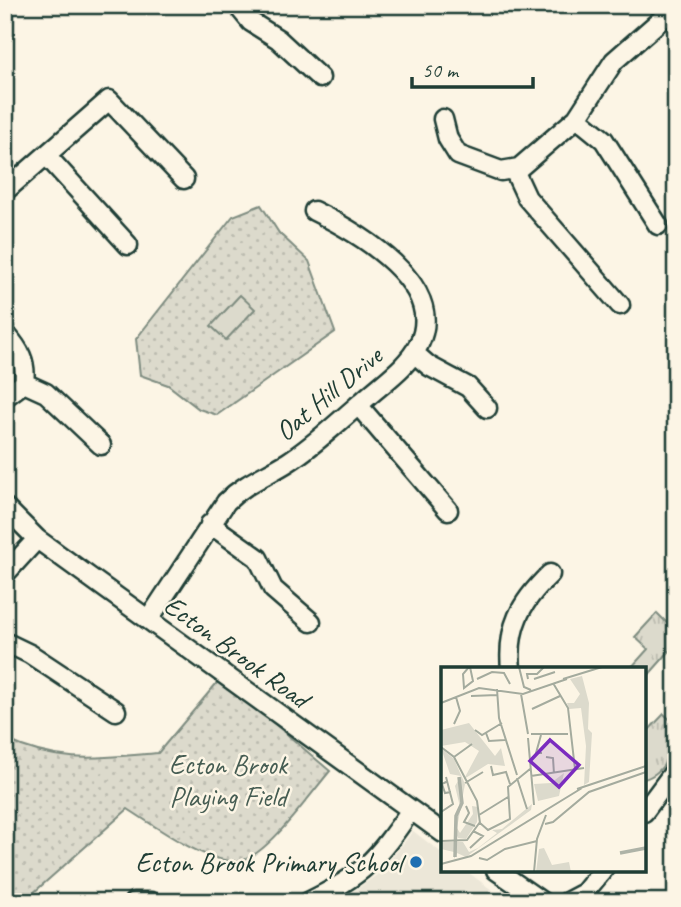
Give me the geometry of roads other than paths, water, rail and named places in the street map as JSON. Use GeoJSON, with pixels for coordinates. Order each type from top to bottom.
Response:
{"type":"FeatureCollection","features":[{"type":"Feature","properties":{"kind":"street"},"geometry":{"type":"LineString","coordinates":[[237,5],[251,22],[278,39],[320,78]]}},
{"type":"Feature","properties":{"kind":"street"},"geometry":{"type":"LineString","coordinates":[[443,119],[449,139],[458,155],[501,171],[514,170],[577,118],[614,61],[663,18],[676,13]]}},
{"type":"Feature","properties":{"kind":"street"},"geometry":{"type":"LineString","coordinates":[[5,191],[109,100],[184,178]]}},
{"type":"Feature","properties":{"kind":"street"},"geometry":{"type":"LineString","coordinates":[[577,118],[604,139],[658,225]]}},
{"type":"Feature","properties":{"kind":"street"},"geometry":{"type":"LineString","coordinates":[[46,155],[128,245]]}},
{"type":"Feature","properties":{"kind":"street"},"geometry":{"type":"LineString","coordinates":[[514,170],[527,198],[620,305]]}},
{"type":"Feature","properties":{"kind":"street","name":"Oat Hill Drive"},"geometry":{"type":"LineString","coordinates":[[149,619],[210,524],[242,486],[289,462],[358,405],[414,353],[424,331],[423,308],[400,269],[364,239],[314,211]]}},
{"type":"Feature","properties":{"kind":"street"},"geometry":{"type":"LineString","coordinates":[[5,333],[23,357],[24,383]]}},
{"type":"Feature","properties":{"kind":"street"},"geometry":{"type":"LineString","coordinates":[[414,353],[429,366],[468,387],[487,408]]}},
{"type":"Feature","properties":{"kind":"street"},"geometry":{"type":"LineString","coordinates":[[5,397],[24,383]]}},
{"type":"Feature","properties":{"kind":"street"},"geometry":{"type":"LineString","coordinates":[[24,383],[46,393],[101,445]]}},
{"type":"Feature","properties":{"kind":"street"},"geometry":{"type":"LineString","coordinates":[[358,405],[448,510]]}},
{"type":"Feature","properties":{"kind":"street","name":"Ecton Brook Road"},"geometry":{"type":"LineString","coordinates":[[5,507],[37,539],[441,832]]}},
{"type":"Feature","properties":{"kind":"street"},"geometry":{"type":"LineString","coordinates":[[210,524],[258,558],[273,589],[311,622]]}},
{"type":"Feature","properties":{"kind":"street"},"geometry":{"type":"LineString","coordinates":[[5,574],[37,539]]}},
{"type":"Feature","properties":{"kind":"street"},"geometry":{"type":"LineString","coordinates":[[511,667],[511,629],[517,613],[528,596],[550,574]]}},
{"type":"Feature","properties":{"kind":"street"},"geometry":{"type":"LineString","coordinates":[[5,642],[30,654],[116,711]]}},
{"type":"Feature","properties":{"kind":"street"},"geometry":{"type":"LineString","coordinates":[[646,807],[676,769]]}},
{"type":"Feature","properties":{"kind":"street"},"geometry":{"type":"LineString","coordinates":[[308,902],[357,876],[370,865],[411,810]]}},
{"type":"Feature","properties":{"kind":"street"},"geometry":{"type":"LineString","coordinates":[[499,872],[542,902]]}},
{"type":"Feature","properties":{"kind":"street"},"geometry":{"type":"LineString","coordinates":[[567,902],[584,892],[601,872]]}},
{"type":"Feature","properties":{"kind":"street"},"geometry":{"type":"LineString","coordinates":[[134,902],[151,902]]}},
{"type":"Feature","properties":{"kind":"place","name":"Ecton Brook Primary School"},"geometry":{"type":"Point","coordinates":[416,862]}},
{"type":"Feature","properties":{"kind":"park label","name":"Ecton Brook Playing Field"},"geometry":{"type":"Point","coordinates":[228,780]}}]}
